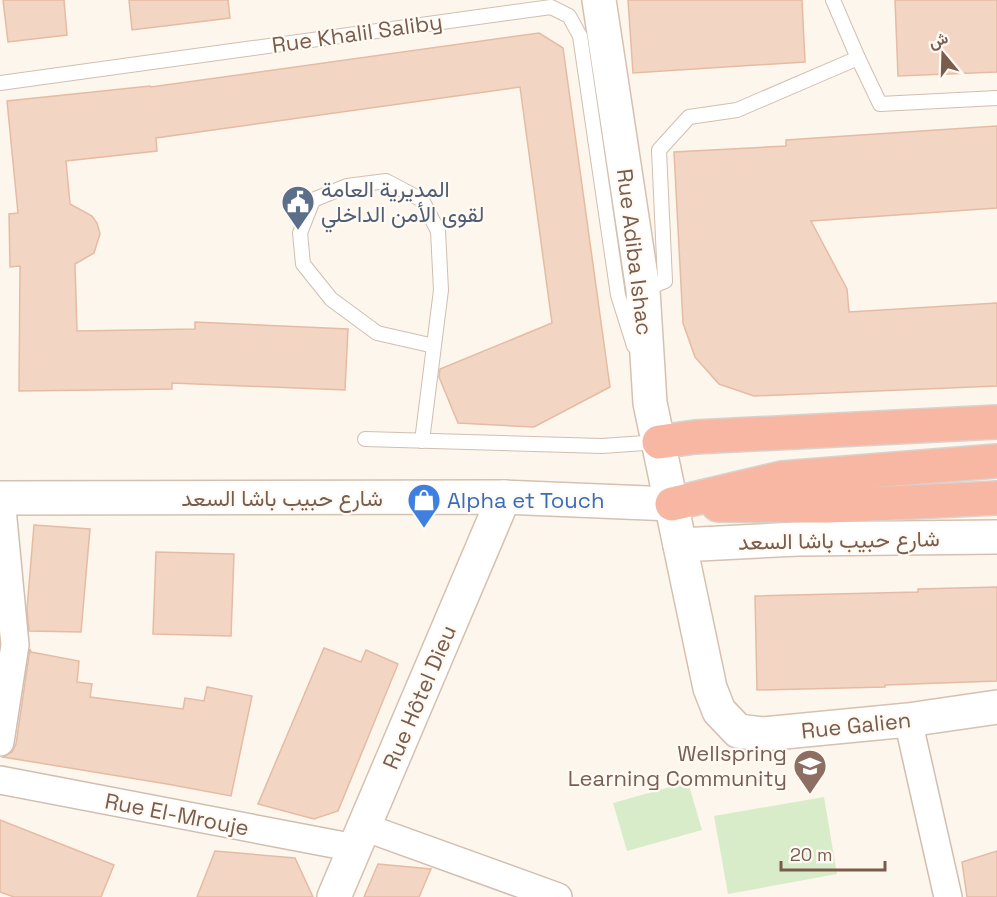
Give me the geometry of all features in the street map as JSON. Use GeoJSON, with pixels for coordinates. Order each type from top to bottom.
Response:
{"type":"FeatureCollection","features":[{"type":"Feature","properties":{"kind":"highway"},"geometry":{"type":"LineString","coordinates":[[659,442],[696,437],[997,422]]}},
{"type":"Feature","properties":{"kind":"highway"},"geometry":{"type":"LineString","coordinates":[[672,504],[782,478],[997,461]]}},
{"type":"Feature","properties":{"kind":"highway"},"geometry":{"type":"LineString","coordinates":[[672,504],[828,506],[997,498]]}},
{"type":"Feature","properties":{"kind":"street","name":"Rue Adiba Ishac"},"geometry":{"type":"LineString","coordinates":[[599,0],[643,290],[650,403],[672,504]]}},
{"type":"Feature","properties":{"kind":"street","name":"شارع حبيب باشا السعد"},"geometry":{"type":"LineString","coordinates":[[0,494],[504,497],[672,504]]}},
{"type":"Feature","properties":{"kind":"street"},"geometry":{"type":"LineString","coordinates":[[0,494],[15,645],[0,741]]}},
{"type":"Feature","properties":{"kind":"street","name":"Rue Hôtel Dieu"},"geometry":{"type":"LineString","coordinates":[[334,897],[504,497]]}},
{"type":"Feature","properties":{"kind":"street","name":"Rue Galien"},"geometry":{"type":"LineString","coordinates":[[672,504],[710,688],[719,711],[738,731],[763,734],[908,720],[997,707]]}},
{"type":"Feature","properties":{"kind":"street","name":"شارع حبيب باشا السعد"},"geometry":{"type":"LineString","coordinates":[[680,545],[798,539],[997,537]]}},
{"type":"Feature","properties":{"kind":"street"},"geometry":{"type":"LineString","coordinates":[[908,720],[948,897]]}},
{"type":"Feature","properties":{"kind":"street","name":"Rue El-Mrouje"},"geometry":{"type":"LineString","coordinates":[[0,780],[360,837],[558,897]]}},
{"type":"Feature","properties":{"kind":"lane"},"geometry":{"type":"LineString","coordinates":[[832,0],[880,104],[997,98]]}},
{"type":"Feature","properties":{"kind":"lane","name":"Rue Khalil Saliby"},"geometry":{"type":"LineString","coordinates":[[0,83],[551,6],[569,16],[580,36],[618,296],[650,403]]}},
{"type":"Feature","properties":{"kind":"lane"},"geometry":{"type":"LineString","coordinates":[[643,290],[665,281],[659,150],[689,117],[737,110],[858,58]]}},
{"type":"Feature","properties":{"kind":"lane"},"geometry":{"type":"LineString","coordinates":[[422,441],[434,346],[441,290],[438,231],[422,200],[386,181],[347,186],[313,200],[300,233],[303,264],[331,299],[377,333],[434,346]]}},
{"type":"Feature","properties":{"kind":"lane"},"geometry":{"type":"LineString","coordinates":[[365,439],[602,446],[659,442]]}},
{"type":"Feature","properties":{"kind":"green space"},"geometry":{"type":"Polygon","coordinates":[[[688,782],[702,830],[627,851],[613,803],[688,782]]]}},
{"type":"Feature","properties":{"kind":"green space"},"geometry":{"type":"Polygon","coordinates":[[[824,797],[837,874],[728,894],[714,816],[824,797]]]}},
{"type":"Feature","properties":{"kind":"building"},"geometry":{"type":"Polygon","coordinates":[[[3,0],[64,0],[67,35],[8,42],[3,0]]]}},
{"type":"Feature","properties":{"kind":"building"},"geometry":{"type":"Polygon","coordinates":[[[129,0],[228,0],[230,18],[132,30],[129,0]]]}},
{"type":"Feature","properties":{"kind":"building"},"geometry":{"type":"Polygon","coordinates":[[[628,0],[802,0],[805,62],[633,73],[628,0]]]}},
{"type":"Feature","properties":{"kind":"building"},"geometry":{"type":"Polygon","coordinates":[[[895,0],[997,0],[997,72],[898,76],[895,0]]]}},
{"type":"Feature","properties":{"kind":"building"},"geometry":{"type":"Polygon","coordinates":[[[539,33],[563,48],[610,387],[534,427],[458,423],[439,377],[440,369],[552,323],[520,87],[156,138],[157,151],[66,161],[70,204],[92,216],[100,234],[94,253],[75,264],[77,331],[195,329],[195,322],[348,329],[345,390],[172,383],[172,389],[19,391],[20,266],[10,267],[9,214],[18,213],[7,101],[151,87],[539,33]]]}},
{"type":"Feature","properties":{"kind":"building"},"geometry":{"type":"Polygon","coordinates":[[[997,126],[997,208],[811,221],[847,289],[849,312],[997,303],[997,386],[754,396],[719,384],[695,357],[683,323],[674,152],[786,146],[786,140],[997,126]]]}},
{"type":"Feature","properties":{"kind":"building"},"geometry":{"type":"Polygon","coordinates":[[[34,525],[90,529],[81,632],[29,631],[27,609],[34,525]]]}},
{"type":"Feature","properties":{"kind":"building"},"geometry":{"type":"Polygon","coordinates":[[[156,552],[234,554],[231,636],[153,634],[156,552]]]}},
{"type":"Feature","properties":{"kind":"building"},"geometry":{"type":"Polygon","coordinates":[[[997,587],[997,681],[757,690],[755,596],[918,592],[918,589],[997,587]]]}},
{"type":"Feature","properties":{"kind":"building"},"geometry":{"type":"Polygon","coordinates":[[[324,648],[361,662],[366,650],[398,664],[338,811],[314,819],[258,804],[324,648]]]}},
{"type":"Feature","properties":{"kind":"building"},"geometry":{"type":"Polygon","coordinates":[[[30,649],[31,652],[79,661],[77,682],[92,684],[90,697],[183,709],[185,698],[204,701],[207,687],[252,696],[231,796],[3,757],[12,752],[16,744],[30,649]]]}},
{"type":"Feature","properties":{"kind":"building"},"geometry":{"type":"Polygon","coordinates":[[[0,820],[114,865],[101,897],[14,897],[0,892],[0,820]]]}},
{"type":"Feature","properties":{"kind":"building"},"geometry":{"type":"Polygon","coordinates":[[[215,851],[295,858],[313,897],[197,897],[215,851]]]}},
{"type":"Feature","properties":{"kind":"building"},"geometry":{"type":"Polygon","coordinates":[[[997,851],[997,897],[967,897],[962,862],[997,851]]]}},
{"type":"Feature","properties":{"kind":"building"},"geometry":{"type":"Polygon","coordinates":[[[378,864],[431,869],[419,897],[364,897],[378,864]]]}},
{"type":"Feature","properties":{"kind":"place","name":"المديرية العامة لقوى الأمن الداخلي"},"geometry":{"type":"Point","coordinates":[298,231]}},
{"type":"Feature","properties":{"kind":"place","name":"Alpha et Touch"},"geometry":{"type":"Point","coordinates":[424,529]}},
{"type":"Feature","properties":{"kind":"place","name":"Wellspring Learning Community"},"geometry":{"type":"Point","coordinates":[810,795]}}]}
